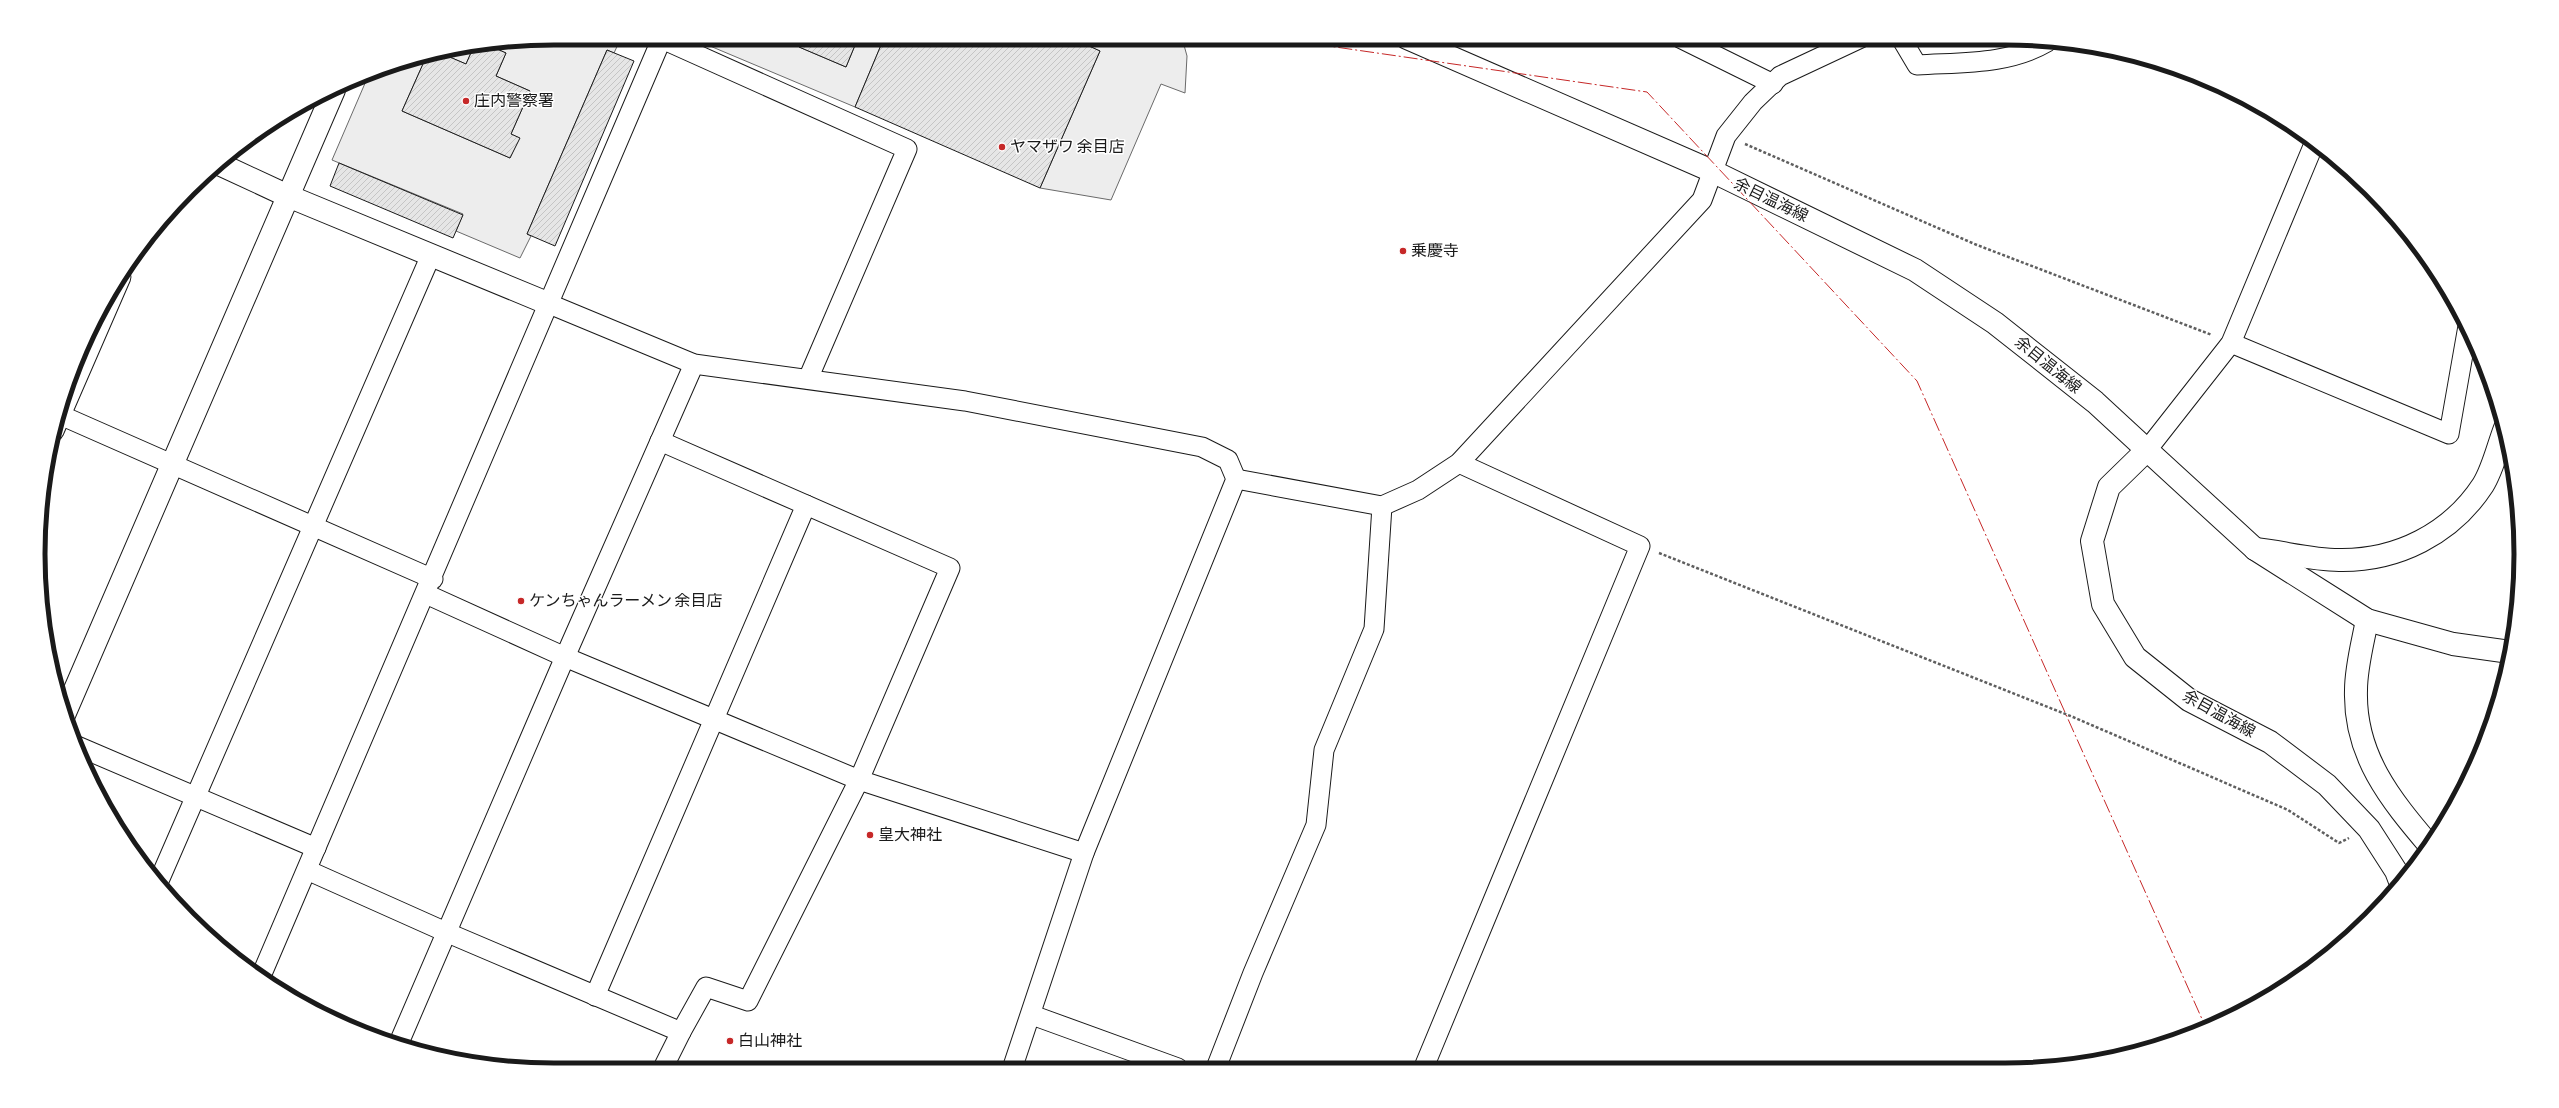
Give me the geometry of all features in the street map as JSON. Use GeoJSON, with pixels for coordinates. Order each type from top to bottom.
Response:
{"type":"FeatureCollection","features":[{"type":"Feature","properties":{"kind":"main road","name":"余目温海線"},"geometry":{"type":"LineString","coordinates":[[1423,45],[1712,171],[1915,270],[1995,323],[2095,402],[2147,450],[2109,487],[2092,540],[2103,604],[2135,657],[2189,700],[2270,742],[2327,785],[2369,829],[2398,877]]}},
{"type":"Feature","properties":{"kind":"main road"},"geometry":{"type":"LineString","coordinates":[[68,706],[331,96]]}},
{"type":"Feature","properties":{"kind":"main road"},"geometry":{"type":"LineString","coordinates":[[224,166],[288,196],[547,303]]}},
{"type":"Feature","properties":{"kind":"main road"},"geometry":{"type":"LineString","coordinates":[[2255,549],[2339,560],[2390,555],[2426,539],[2456,517],[2484,484],[2501,439]]}},
{"type":"Feature","properties":{"kind":"main road"},"geometry":{"type":"LineString","coordinates":[[2147,450],[2255,549],[2367,620],[2454,644],[2504,651]]}},
{"type":"Feature","properties":{"kind":"main road"},"geometry":{"type":"LineString","coordinates":[[2367,620],[2356,689],[2358,728],[2376,776],[2403,814],[2425,841]]}},
{"type":"Feature","properties":{"kind":"street"},"geometry":{"type":"LineString","coordinates":[[263,971],[429,586],[547,303],[659,45]]}},
{"type":"Feature","properties":{"kind":"street"},"geometry":{"type":"LineString","coordinates":[[677,45],[907,149],[808,379]]}},
{"type":"Feature","properties":{"kind":"street"},"geometry":{"type":"LineString","coordinates":[[1694,45],[1773,84]]}},
{"type":"Feature","properties":{"kind":"street"},"geometry":{"type":"LineString","coordinates":[[1236,479],[1382,506],[1418,490],[1459,463],[1702,200],[1726,136],[1752,102],[1786,73],[1845,45]]}},
{"type":"Feature","properties":{"kind":"street"},"geometry":{"type":"LineString","coordinates":[[1905,45],[1917,65],[1998,59],[2030,51],[2039,46]]}},
{"type":"Feature","properties":{"kind":"street"},"geometry":{"type":"LineString","coordinates":[[2147,450],[2232,343],[2312,148]]}},
{"type":"Feature","properties":{"kind":"street"},"geometry":{"type":"LineString","coordinates":[[160,877],[194,796],[314,527],[431,255]]}},
{"type":"Feature","properties":{"kind":"street"},"geometry":{"type":"LineString","coordinates":[[547,303],[694,364],[965,401],[1202,447],[1228,460],[1236,479],[1084,853],[1032,1015],[1014,1063]]}},
{"type":"Feature","properties":{"kind":"street"},"geometry":{"type":"LineString","coordinates":[[78,375],[103,317]]}},
{"type":"Feature","properties":{"kind":"street"},"geometry":{"type":"LineString","coordinates":[[2232,343],[2448,434],[2466,338]]}},
{"type":"Feature","properties":{"kind":"street"},"geometry":{"type":"LineString","coordinates":[[401,1039],[448,933],[565,657],[694,364]]}},
{"type":"Feature","properties":{"kind":"street"},"geometry":{"type":"LineString","coordinates":[[62,422],[172,466],[314,527],[565,657],[859,780],[1084,853]]}},
{"type":"Feature","properties":{"kind":"street"},"geometry":{"type":"LineString","coordinates":[[660,441],[950,568],[859,780],[748,1001],[706,987],[666,1063]]}},
{"type":"Feature","properties":{"kind":"street"},"geometry":{"type":"LineString","coordinates":[[1426,1063],[1640,546],[1459,463]]}},
{"type":"Feature","properties":{"kind":"street"},"geometry":{"type":"LineString","coordinates":[[595,996],[806,505]]}},
{"type":"Feature","properties":{"kind":"street"},"geometry":{"type":"LineString","coordinates":[[1218,1063],[1253,973],[1316,825],[1324,750],[1374,630],[1382,506]]}},
{"type":"Feature","properties":{"kind":"street"},"geometry":{"type":"LineString","coordinates":[[84,749],[316,848]]}},
{"type":"Feature","properties":{"kind":"street"},"geometry":{"type":"LineString","coordinates":[[307,870],[448,933],[681,1032]]}},
{"type":"Feature","properties":{"kind":"street"},"geometry":{"type":"LineString","coordinates":[[1032,1015],[1164,1063]]}},
{"type":"Feature","properties":{"kind":"path"},"geometry":{"type":"LineString","coordinates":[[1726,136],[1977,245],[2232,343]]}},
{"type":"Feature","properties":{"kind":"path"},"geometry":{"type":"LineString","coordinates":[[1640,546],[2073,717],[2288,810],[2339,843],[2369,829]]}},
{"type":"Feature","properties":{"kind":"shaded area"},"geometry":{"type":"Polygon","coordinates":[[[554,45],[618,45],[614,53],[607,50],[527,234],[531,236],[520,258],[456,231],[463,214],[332,160],[366,81],[424,62],[402,111],[510,158],[519,138],[511,134],[530,91],[496,76],[506,53],[495,48],[554,45]]]}},
{"type":"Feature","properties":{"kind":"shaded area"},"geometry":{"type":"Polygon","coordinates":[[[708,45],[800,45],[799,47],[846,67],[855,45],[881,45],[855,107],[708,45]]]}},
{"type":"Feature","properties":{"kind":"shaded area"},"geometry":{"type":"Polygon","coordinates":[[[1087,45],[1184,45],[1187,56],[1185,93],[1161,84],[1111,200],[1040,188],[1100,51],[1087,45]]]}},
{"type":"Feature","properties":{"kind":"shaded area"},"geometry":{"type":"Polygon","coordinates":[[[471,52],[466,64],[448,56],[471,52]]]}},
{"type":"Feature","properties":{"kind":"building"},"geometry":{"type":"Polygon","coordinates":[[[800,45],[855,45],[846,67],[799,47],[800,45]]]}},
{"type":"Feature","properties":{"kind":"building","name":"ヤマザワ 余目店"},"geometry":{"type":"Polygon","coordinates":[[[881,45],[1087,45],[1100,51],[1040,188],[855,107],[881,45]]]}},
{"type":"Feature","properties":{"kind":"building","name":"庄内警察署"},"geometry":{"type":"Polygon","coordinates":[[[495,48],[506,53],[496,76],[530,91],[511,134],[520,138],[510,158],[402,111],[424,62],[448,56],[466,64],[471,52],[495,48]]]}},
{"type":"Feature","properties":{"kind":"building"},"geometry":{"type":"Polygon","coordinates":[[[607,50],[634,61],[555,246],[527,234],[607,50]]]}},
{"type":"Feature","properties":{"kind":"building"},"geometry":{"type":"Polygon","coordinates":[[[339,163],[463,215],[453,238],[330,186],[339,163]]]}},
{"type":"Feature","properties":{"kind":"power"},"geometry":{"type":"LineString","coordinates":[[1321,45],[1647,92],[1917,381],[2204,1022]]}},
{"type":"Feature","properties":{"kind":"place","name":"庄内警察署"},"geometry":{"type":"Point","coordinates":[466,101]}},
{"type":"Feature","properties":{"kind":"place","name":"ヤマザワ 余目店"},"geometry":{"type":"Point","coordinates":[1002,147]}},
{"type":"Feature","properties":{"kind":"place","name":"乗慶寺"},"geometry":{"type":"Point","coordinates":[1403,251]}},
{"type":"Feature","properties":{"kind":"place","name":"ケンちゃんラーメン 余目店"},"geometry":{"type":"Point","coordinates":[521,601]}},
{"type":"Feature","properties":{"kind":"place","name":"皇大神社"},"geometry":{"type":"Point","coordinates":[870,835]}},
{"type":"Feature","properties":{"kind":"place","name":"白山神社"},"geometry":{"type":"Point","coordinates":[730,1041]}}]}
